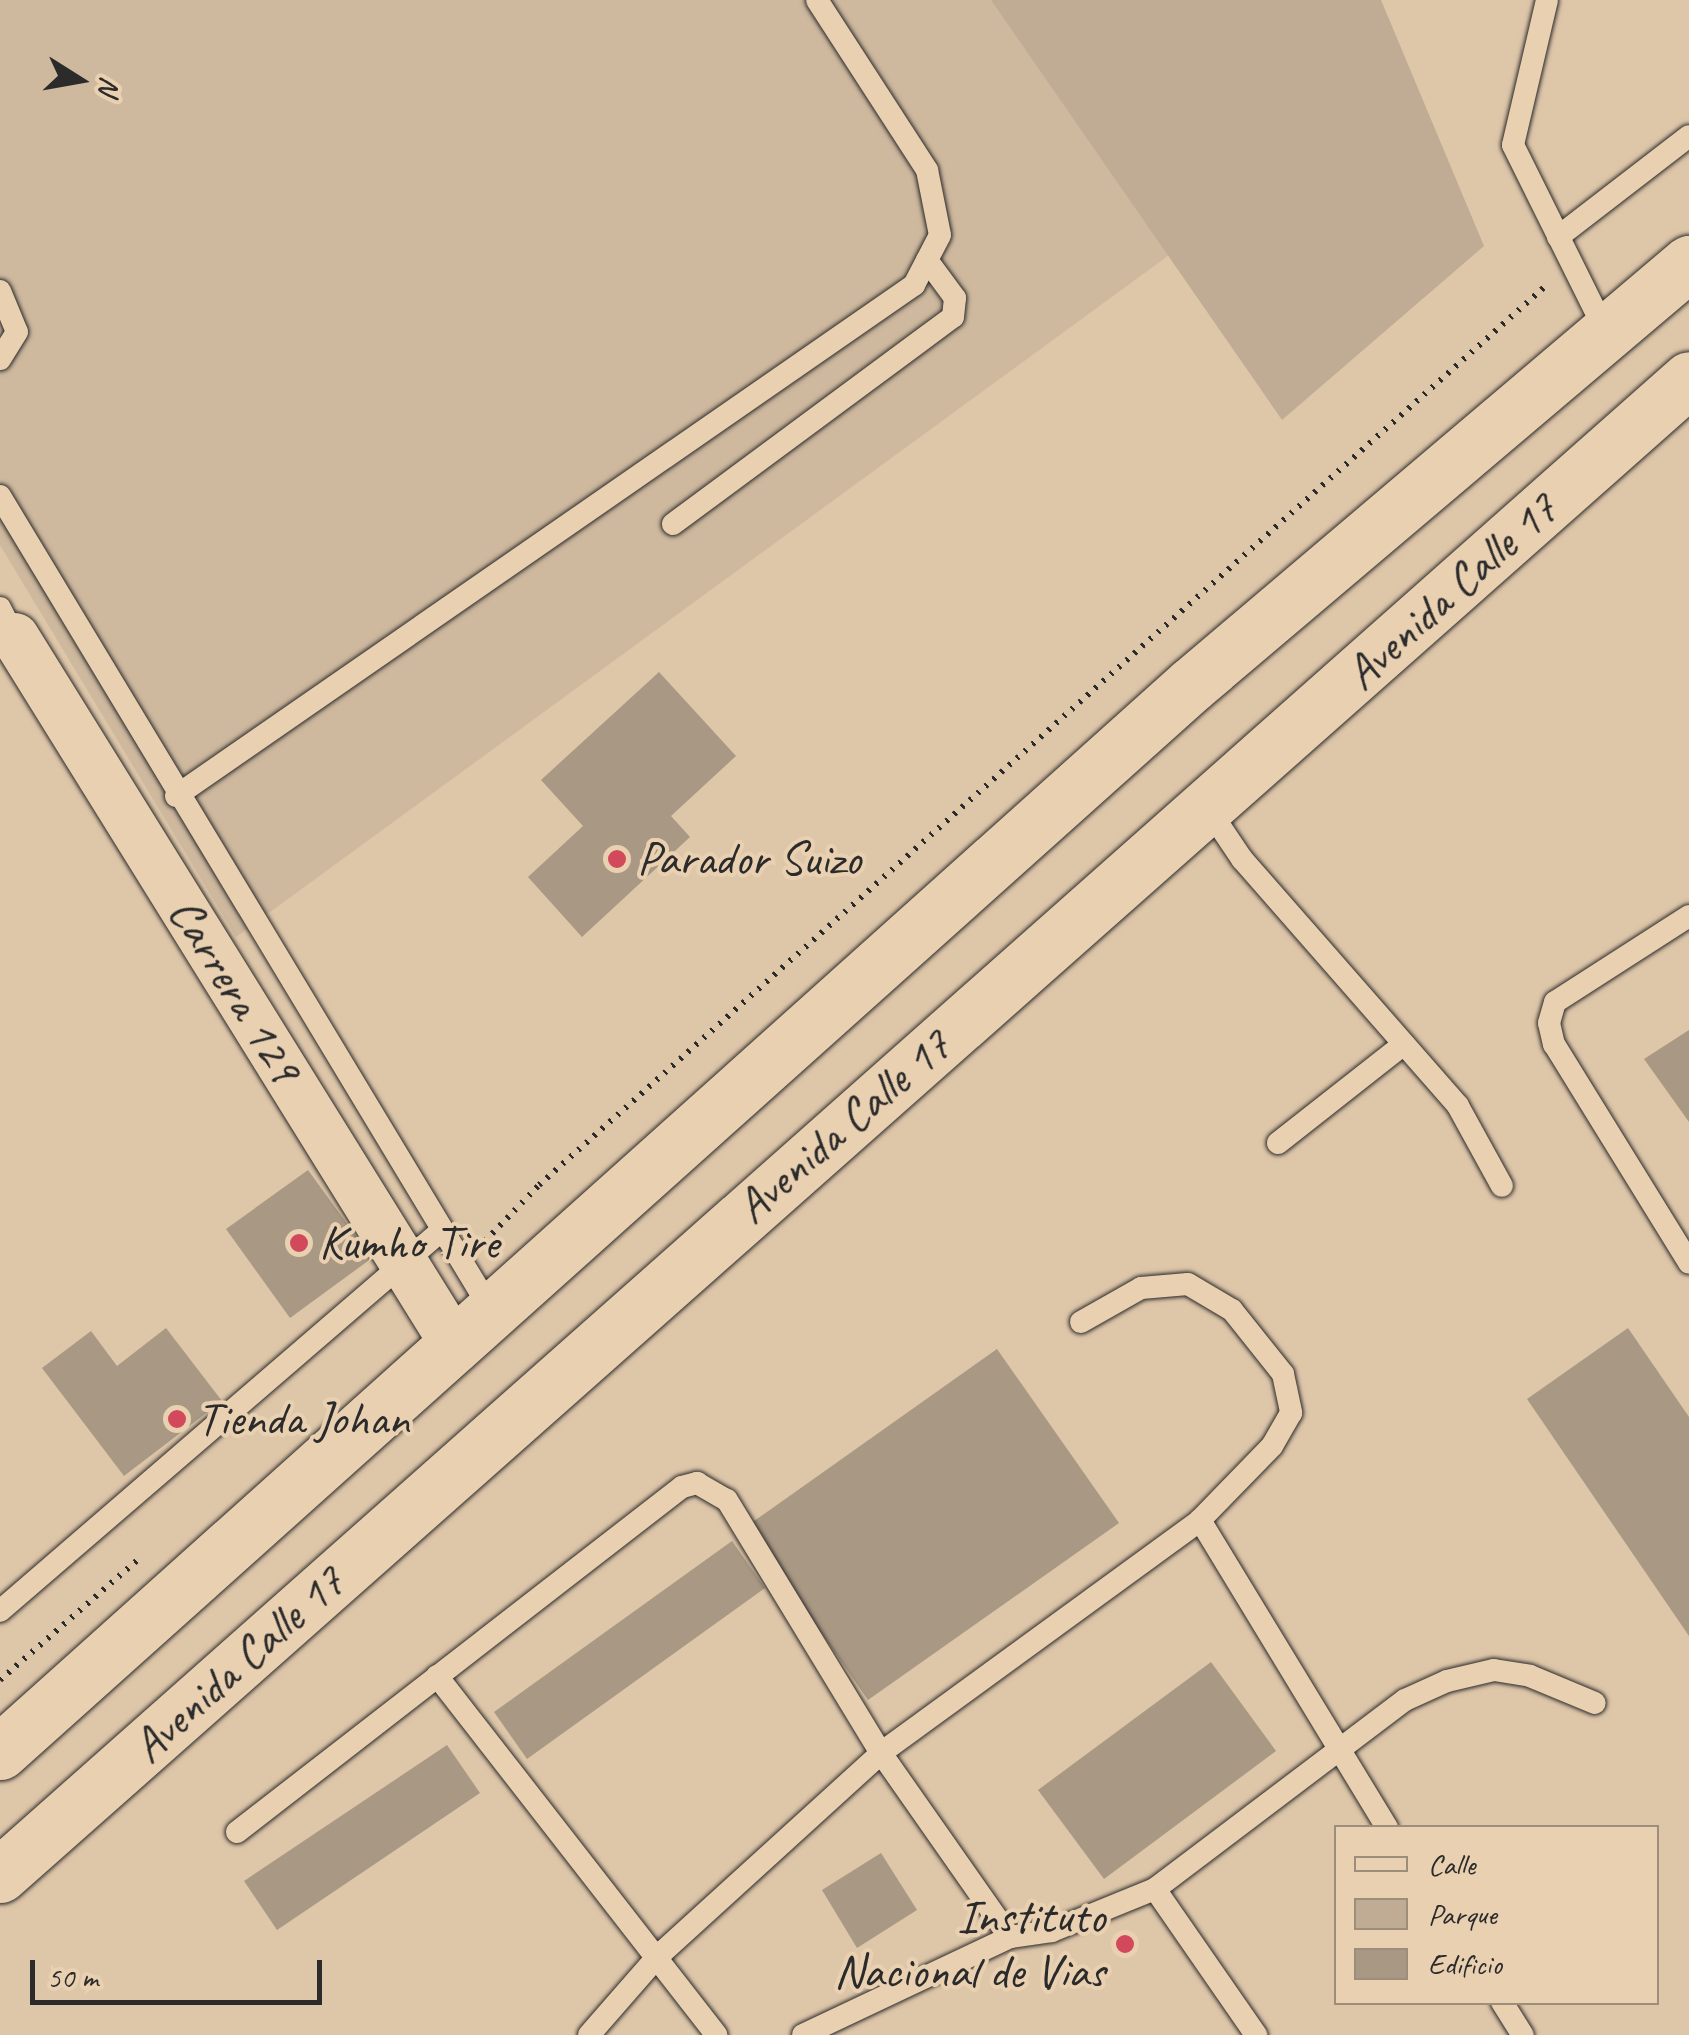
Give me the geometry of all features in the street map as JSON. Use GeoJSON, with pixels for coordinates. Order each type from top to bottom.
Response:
{"type":"FeatureCollection","features":[{"type":"Feature","properties":{"kind":"main road","name":"Avenida Calle 17"},"geometry":{"type":"LineString","coordinates":[[0,1752],[1177,697],[1689,263]]}},
{"type":"Feature","properties":{"kind":"main road","name":"Avenida Calle 17"},"geometry":{"type":"LineString","coordinates":[[0,1875],[1689,380]]}},
{"type":"Feature","properties":{"kind":"street","name":"Carrera 129"},"geometry":{"type":"LineString","coordinates":[[5,623],[405,1262],[473,1327]]}},
{"type":"Feature","properties":{"kind":"lane"},"geometry":{"type":"LineString","coordinates":[[176,796],[914,284],[940,235],[928,170],[817,0]]}},
{"type":"Feature","properties":{"kind":"lane"},"geometry":{"type":"LineString","coordinates":[[1547,0],[1513,145],[1606,330]]}},
{"type":"Feature","properties":{"kind":"lane"},"geometry":{"type":"LineString","coordinates":[[1558,237],[1689,136]]}},
{"type":"Feature","properties":{"kind":"lane"},"geometry":{"type":"LineString","coordinates":[[672,524],[953,316],[955,298],[927,260]]}},
{"type":"Feature","properties":{"kind":"lane"},"geometry":{"type":"LineString","coordinates":[[0,290],[17,332],[0,359]]}},
{"type":"Feature","properties":{"kind":"lane"},"geometry":{"type":"LineString","coordinates":[[0,496],[176,796],[463,1264],[473,1327]]}},
{"type":"Feature","properties":{"kind":"lane"},"geometry":{"type":"LineString","coordinates":[[1207,807],[1242,859],[1458,1106],[1502,1186]]}},
{"type":"Feature","properties":{"kind":"lane"},"geometry":{"type":"LineString","coordinates":[[1689,916],[1556,1002],[1549,1022],[1554,1044],[1689,1264]]}},
{"type":"Feature","properties":{"kind":"lane"},"geometry":{"type":"LineString","coordinates":[[1278,1143],[1404,1044]]}},
{"type":"Feature","properties":{"kind":"lane"},"geometry":{"type":"LineString","coordinates":[[0,1611],[442,1230]]}},
{"type":"Feature","properties":{"kind":"lane"},"geometry":{"type":"LineString","coordinates":[[589,2035],[656,1958],[881,1752],[1200,1520],[1272,1446],[1291,1413],[1283,1374],[1232,1310],[1188,1284],[1141,1288],[1081,1322]]}},
{"type":"Feature","properties":{"kind":"lane"},"geometry":{"type":"LineString","coordinates":[[237,1832],[682,1487],[697,1483],[727,1500],[881,1752],[1010,1937]]}},
{"type":"Feature","properties":{"kind":"lane"},"geometry":{"type":"LineString","coordinates":[[1200,1520],[1338,1754],[1385,1825]]}},
{"type":"Feature","properties":{"kind":"lane"},"geometry":{"type":"LineString","coordinates":[[802,2035],[1010,1937],[1052,1931],[1155,1889],[1338,1754],[1404,1700],[1494,1670],[1530,1676],[1595,1703]]}},
{"type":"Feature","properties":{"kind":"lane"},"geometry":{"type":"LineString","coordinates":[[437,1676],[716,2035]]}},
{"type":"Feature","properties":{"kind":"lane"},"geometry":{"type":"LineString","coordinates":[[1155,1889],[1256,2035]]}},
{"type":"Feature","properties":{"kind":"lane"},"geometry":{"type":"LineString","coordinates":[[1504,2005],[1524,2035]]}},
{"type":"Feature","properties":{"kind":"path"},"geometry":{"type":"LineString","coordinates":[[463,1264],[539,1185],[1572,263]]}},
{"type":"Feature","properties":{"kind":"path"},"geometry":{"type":"LineString","coordinates":[[0,1680],[150,1550]]}},
{"type":"Feature","properties":{"kind":"shaded area"},"geometry":{"type":"Polygon","coordinates":[[[0,0],[1102,0],[1243,201],[236,937],[0,545],[0,0]]]}},
{"type":"Feature","properties":{"kind":"green space"},"geometry":{"type":"Polygon","coordinates":[[[991,0],[1381,0],[1484,246],[1282,420],[991,0]]]}},
{"type":"Feature","properties":{"kind":"building"},"geometry":{"type":"Polygon","coordinates":[[[659,672],[736,756],[671,816],[690,837],[582,937],[528,877],[583,826],[541,780],[659,672]]]}},
{"type":"Feature","properties":{"kind":"building"},"geometry":{"type":"Polygon","coordinates":[[[1689,1030],[1689,1122],[1644,1059],[1689,1030]]]}},
{"type":"Feature","properties":{"kind":"building","name":"Kumho Tire"},"geometry":{"type":"Polygon","coordinates":[[[308,1170],[372,1258],[290,1318],[226,1229],[308,1170]]]}},
{"type":"Feature","properties":{"kind":"building"},"geometry":{"type":"Polygon","coordinates":[[[166,1328],[222,1401],[124,1476],[42,1368],[91,1331],[117,1366],[166,1328]]]}},
{"type":"Feature","properties":{"kind":"building"},"geometry":{"type":"Polygon","coordinates":[[[1628,1328],[1689,1417],[1689,1636],[1527,1399],[1628,1328]]]}},
{"type":"Feature","properties":{"kind":"building"},"geometry":{"type":"Polygon","coordinates":[[[997,1349],[1119,1523],[868,1700],[747,1526],[997,1349]]]}},
{"type":"Feature","properties":{"kind":"building"},"geometry":{"type":"Polygon","coordinates":[[[732,1541],[765,1588],[527,1759],[494,1712],[732,1541]]]}},
{"type":"Feature","properties":{"kind":"building"},"geometry":{"type":"Polygon","coordinates":[[[1211,1662],[1276,1751],[1104,1879],[1038,1790],[1211,1662]]]}},
{"type":"Feature","properties":{"kind":"building"},"geometry":{"type":"Polygon","coordinates":[[[447,1745],[480,1793],[277,1930],[244,1881],[447,1745]]]}},
{"type":"Feature","properties":{"kind":"building"},"geometry":{"type":"Polygon","coordinates":[[[881,1853],[917,1910],[857,1948],[822,1890],[881,1853]]]}},
{"type":"Feature","properties":{"kind":"place","name":"Parador Suizo"},"geometry":{"type":"Point","coordinates":[617,859]}},
{"type":"Feature","properties":{"kind":"place","name":"Kumho Tire"},"geometry":{"type":"Point","coordinates":[299,1243]}},
{"type":"Feature","properties":{"kind":"place","name":"Tienda Johan"},"geometry":{"type":"Point","coordinates":[177,1419]}},
{"type":"Feature","properties":{"kind":"place","name":"Instituto Nacional de Vias"},"geometry":{"type":"Point","coordinates":[1125,1944]}}]}
